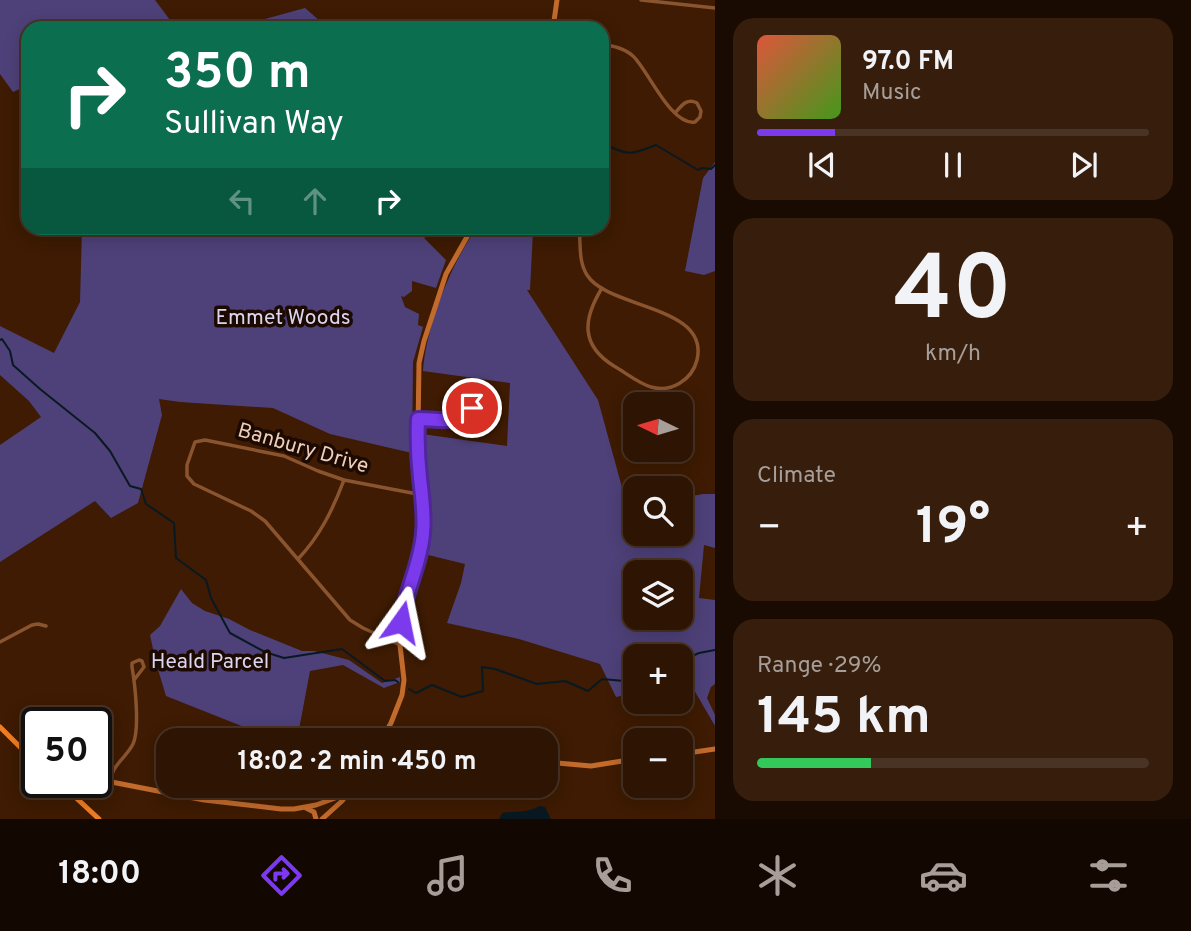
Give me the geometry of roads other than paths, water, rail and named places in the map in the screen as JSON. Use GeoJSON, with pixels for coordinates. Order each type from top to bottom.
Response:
{"type":"FeatureCollection","features":[{"type":"Feature","properties":{"kind":"main road"},"geometry":{"type":"LineString","coordinates":[[554,21],[557,0]]}},
{"type":"Feature","properties":{"kind":"main road"},"geometry":{"type":"LineString","coordinates":[[388,728],[402,695],[404,680],[400,645],[403,609],[423,535],[418,372],[424,341],[446,274],[468,235]]}},
{"type":"Feature","properties":{"kind":"main road"},"geometry":{"type":"LineString","coordinates":[[0,727],[21,748]]}},
{"type":"Feature","properties":{"kind":"main road"},"geometry":{"type":"LineString","coordinates":[[693,752],[715,749]]}},
{"type":"Feature","properties":{"kind":"main road"},"geometry":{"type":"LineString","coordinates":[[558,763],[591,766],[623,762]]}},
{"type":"Feature","properties":{"kind":"main road"},"geometry":{"type":"LineString","coordinates":[[112,781],[229,804],[281,809],[303,808],[335,798]]}},
{"type":"Feature","properties":{"kind":"main road"},"geometry":{"type":"LineString","coordinates":[[78,798],[99,819]]}},
{"type":"Feature","properties":{"kind":"main road"},"geometry":{"type":"LineString","coordinates":[[322,819],[344,798]]}},
{"type":"Feature","properties":{"kind":"main road"},"geometry":{"type":"LineString","coordinates":[[303,808],[314,812],[316,819]]}},
{"type":"Feature","properties":{"kind":"street"},"geometry":{"type":"LineString","coordinates":[[641,0],[715,8]]}},
{"type":"Feature","properties":{"kind":"street"},"geometry":{"type":"LineString","coordinates":[[609,46],[631,54],[658,92],[676,112],[685,121],[698,120],[701,111],[697,103],[691,101],[685,102],[676,112]]}},
{"type":"Feature","properties":{"kind":"street"},"geometry":{"type":"LineString","coordinates":[[580,235],[584,269],[591,280],[601,288],[687,326],[698,349],[697,362],[687,378],[671,388],[652,387],[611,364],[597,352],[588,335],[587,323],[601,288]]}},
{"type":"Feature","properties":{"kind":"street"},"geometry":{"type":"LineString","coordinates":[[418,419],[452,421],[472,408]]}},
{"type":"Feature","properties":{"kind":"street","name":"Banbury Drive"},"geometry":{"type":"LineString","coordinates":[[400,645],[350,620],[259,515],[190,480],[187,471],[193,445],[199,440],[205,440],[284,456],[344,480],[422,493]]}},
{"type":"Feature","properties":{"kind":"street"},"geometry":{"type":"LineString","coordinates":[[298,559],[330,514],[344,480]]}},
{"type":"Feature","properties":{"kind":"street"},"geometry":{"type":"LineString","coordinates":[[0,642],[32,625],[46,626]]}},
{"type":"Feature","properties":{"kind":"street"},"geometry":{"type":"LineString","coordinates":[[112,772],[132,747],[135,739],[132,663],[142,661],[144,667],[134,680]]}},
{"type":"Feature","properties":{"kind":"water"},"geometry":{"type":"Polygon","coordinates":[[[539,806],[545,807],[551,819],[499,819],[502,813],[526,811],[539,806]]]}},
{"type":"Feature","properties":{"kind":"waterway"},"geometry":{"type":"LineString","coordinates":[[609,146],[620,151],[636,152],[656,145],[698,170],[711,169],[715,165]]}},
{"type":"Feature","properties":{"kind":"waterway"},"geometry":{"type":"LineString","coordinates":[[0,340],[2,339],[10,351],[13,365],[95,433],[110,451],[130,486],[141,489],[146,504],[174,523],[176,558],[206,580],[211,598],[230,633],[265,652],[284,658],[342,649],[385,681],[398,682]]}},
{"type":"Feature","properties":{"kind":"waterway"},"geometry":{"type":"LineString","coordinates":[[693,656],[715,650]]}},
{"type":"Feature","properties":{"kind":"waterway"},"geometry":{"type":"LineString","coordinates":[[409,689],[416,693],[432,685],[462,697],[483,691],[482,667],[537,684],[565,681],[588,691],[602,679],[623,681]]}},
{"type":"Feature","properties":{"kind":"park label","name":"Emmet Woods"},"geometry":{"type":"Point","coordinates":[283,318]}},
{"type":"Feature","properties":{"kind":"park label","name":"Heald Parcel"},"geometry":{"type":"Point","coordinates":[210,662]}}]}
